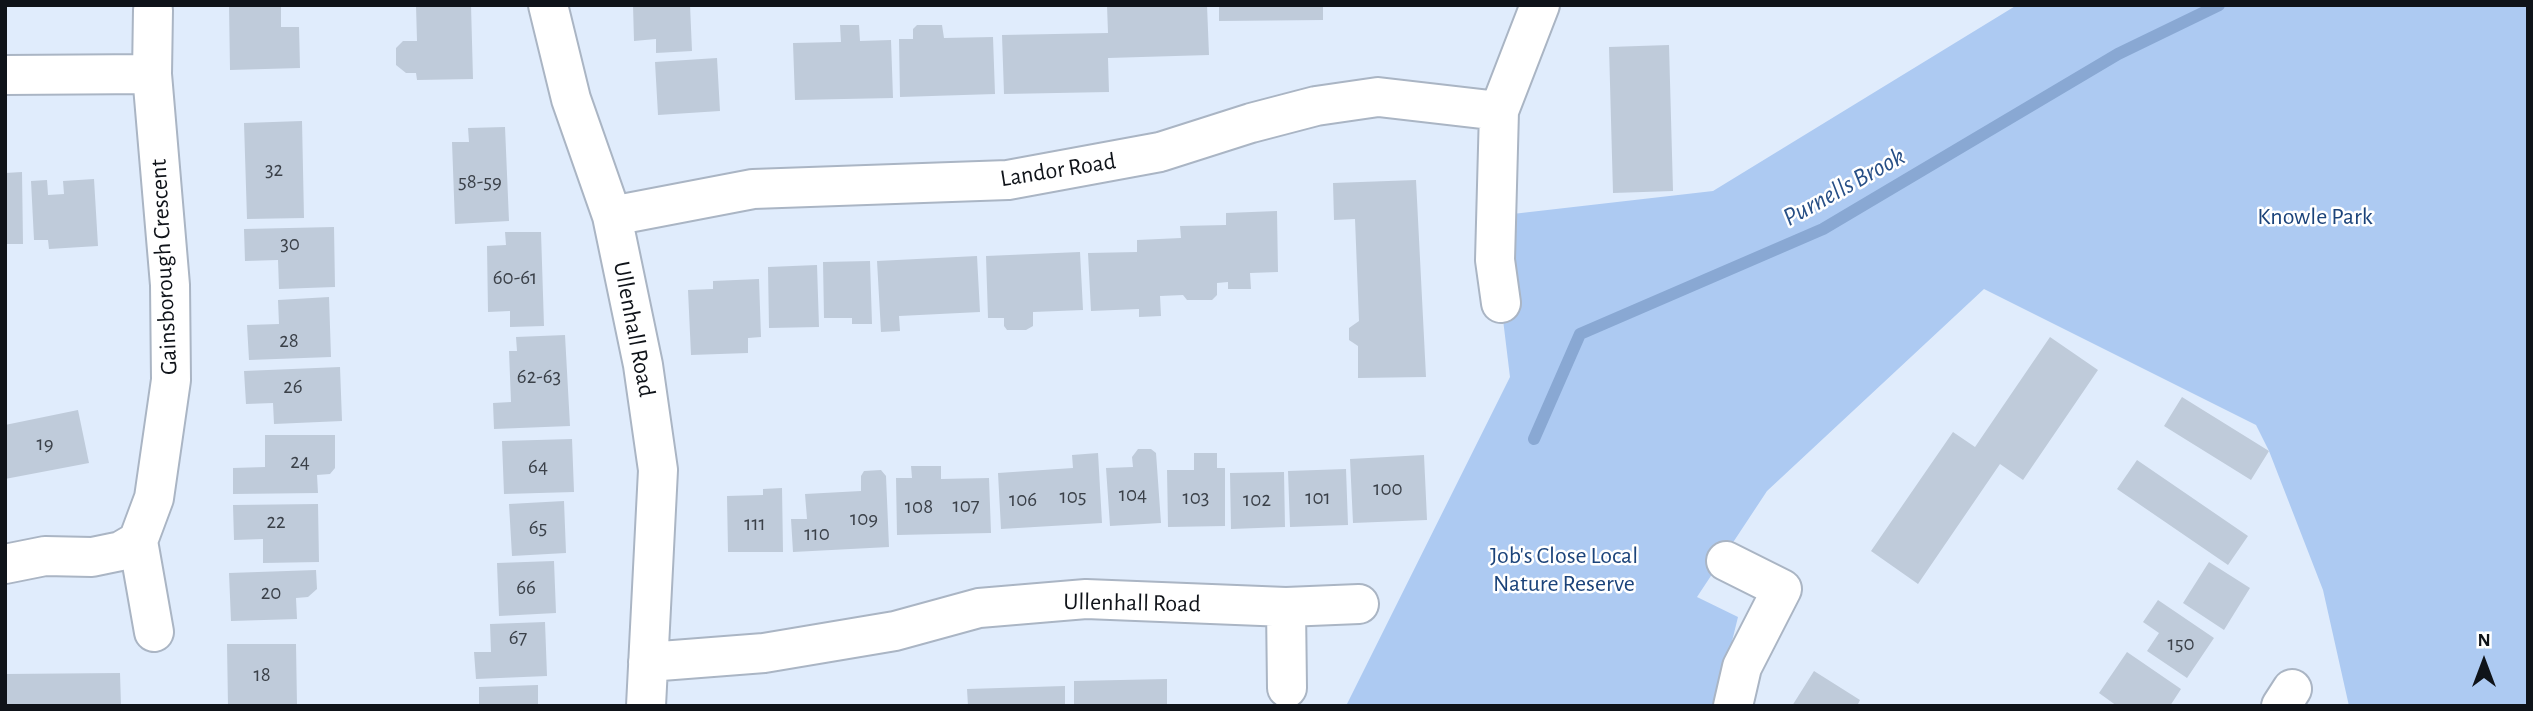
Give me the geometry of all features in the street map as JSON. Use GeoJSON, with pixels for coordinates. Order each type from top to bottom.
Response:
{"type":"FeatureCollection","features":[{"type":"Feature","properties":{"kind":"street","name":"Ullenhall Road"},"geometry":{"type":"LineString","coordinates":[[548,5],[571,99],[612,216],[643,365],[658,470],[646,706]]}},
{"type":"Feature","properties":{"kind":"street"},"geometry":{"type":"LineString","coordinates":[[1501,303],[1495,260],[1499,111],[1540,5]]}},
{"type":"Feature","properties":{"kind":"street","name":"Gainsborough Crescent"},"geometry":{"type":"LineString","coordinates":[[138,541],[154,498],[171,380],[170,285],[152,74],[153,10]]}},
{"type":"Feature","properties":{"kind":"street"},"geometry":{"type":"LineString","coordinates":[[5,75],[152,74]]}},
{"type":"Feature","properties":{"kind":"street","name":"Landor Road"},"geometry":{"type":"LineString","coordinates":[[612,216],[753,189],[1008,180],[1160,152],[1316,106],[1378,97],[1499,111]]}},
{"type":"Feature","properties":{"kind":"street"},"geometry":{"type":"LineString","coordinates":[[5,564],[45,556],[92,557],[121,551],[138,541],[154,632]]}},
{"type":"Feature","properties":{"kind":"street"},"geometry":{"type":"LineString","coordinates":[[1726,561],[1782,589],[1742,667],[1734,706]]}},
{"type":"Feature","properties":{"kind":"street","name":"Ullenhall Road"},"geometry":{"type":"LineString","coordinates":[[648,662],[764,653],[895,631],[979,608],[1086,599],[1286,607],[1360,604]]}},
{"type":"Feature","properties":{"kind":"street"},"geometry":{"type":"LineString","coordinates":[[1286,607],[1287,688]]}},
{"type":"Feature","properties":{"kind":"green space","name":"Knowle Park"},"geometry":{"type":"Polygon","coordinates":[[[2017,5],[2528,5],[2528,706],[2349,706],[2323,590],[2269,451],[2256,425],[1984,289],[1767,491],[1697,597],[1738,617],[1716,706],[1346,706],[1510,377],[1495,216],[1713,191],[2017,5]]]}},
{"type":"Feature","properties":{"kind":"building"},"geometry":{"type":"Polygon","coordinates":[[[229,5],[281,5],[281,27],[299,27],[300,68],[230,70],[229,5]]]}},
{"type":"Feature","properties":{"kind":"building"},"geometry":{"type":"Polygon","coordinates":[[[416,5],[471,5],[473,79],[417,80],[416,73],[406,73],[396,65],[396,48],[403,41],[417,41],[416,5]]]}},
{"type":"Feature","properties":{"kind":"building"},"geometry":{"type":"Polygon","coordinates":[[[633,5],[690,5],[692,51],[656,53],[656,39],[634,41],[633,5]]]}},
{"type":"Feature","properties":{"kind":"building"},"geometry":{"type":"Polygon","coordinates":[[[1107,5],[1207,5],[1209,55],[1108,58],[1109,92],[1004,94],[1002,35],[1108,33],[1107,5]]]}},
{"type":"Feature","properties":{"kind":"building"},"geometry":{"type":"Polygon","coordinates":[[[1219,5],[1323,5],[1323,20],[1219,21],[1219,5]]]}},
{"type":"Feature","properties":{"kind":"building"},"geometry":{"type":"Polygon","coordinates":[[[840,25],[859,25],[860,41],[891,40],[893,98],[795,100],[793,43],[841,42],[840,25]]]}},
{"type":"Feature","properties":{"kind":"building"},"geometry":{"type":"Polygon","coordinates":[[[917,25],[942,25],[944,38],[993,37],[995,94],[900,97],[899,39],[913,39],[913,29],[917,25]]]}},
{"type":"Feature","properties":{"kind":"building"},"geometry":{"type":"Polygon","coordinates":[[[1669,45],[1673,191],[1613,193],[1609,47],[1669,45]]]}},
{"type":"Feature","properties":{"kind":"building"},"geometry":{"type":"Polygon","coordinates":[[[717,58],[720,111],[658,115],[655,62],[717,58]]]}},
{"type":"Feature","properties":{"kind":"building"},"geometry":{"type":"Polygon","coordinates":[[[302,121],[304,218],[247,219],[244,123],[302,121]]]}},
{"type":"Feature","properties":{"kind":"building"},"geometry":{"type":"Polygon","coordinates":[[[505,127],[509,221],[455,224],[452,142],[469,142],[468,128],[505,127]]]}},
{"type":"Feature","properties":{"kind":"building"},"geometry":{"type":"Polygon","coordinates":[[[22,172],[23,244],[5,244],[5,173],[22,172]]]}},
{"type":"Feature","properties":{"kind":"building"},"geometry":{"type":"Polygon","coordinates":[[[94,179],[98,246],[49,249],[48,240],[34,240],[31,181],[47,180],[48,195],[64,194],[63,181],[94,179]]]}},
{"type":"Feature","properties":{"kind":"building"},"geometry":{"type":"Polygon","coordinates":[[[1416,180],[1426,377],[1358,378],[1358,346],[1349,340],[1349,328],[1359,321],[1355,219],[1334,220],[1333,183],[1416,180]]]}},
{"type":"Feature","properties":{"kind":"building"},"geometry":{"type":"Polygon","coordinates":[[[1277,211],[1278,272],[1250,273],[1251,289],[1228,289],[1228,282],[1217,283],[1217,295],[1212,300],[1187,300],[1183,295],[1160,296],[1161,316],[1139,317],[1139,309],[1091,311],[1088,253],[1137,252],[1137,240],[1181,238],[1180,226],[1226,225],[1226,213],[1277,211]]]}},
{"type":"Feature","properties":{"kind":"building"},"geometry":{"type":"Polygon","coordinates":[[[334,227],[335,287],[279,289],[278,260],[245,261],[244,229],[334,227]]]}},
{"type":"Feature","properties":{"kind":"building"},"geometry":{"type":"Polygon","coordinates":[[[505,232],[541,232],[544,326],[510,327],[510,311],[488,312],[487,246],[506,245],[505,232]]]}},
{"type":"Feature","properties":{"kind":"building"},"geometry":{"type":"Polygon","coordinates":[[[1080,252],[1083,310],[1033,312],[1033,326],[1026,330],[1007,330],[1004,318],[988,318],[986,256],[1080,252]]]}},
{"type":"Feature","properties":{"kind":"building"},"geometry":{"type":"Polygon","coordinates":[[[977,256],[980,312],[899,316],[900,331],[881,332],[877,261],[977,256]]]}},
{"type":"Feature","properties":{"kind":"building"},"geometry":{"type":"Polygon","coordinates":[[[870,261],[872,324],[852,324],[852,318],[824,318],[823,262],[870,261]]]}},
{"type":"Feature","properties":{"kind":"building"},"geometry":{"type":"Polygon","coordinates":[[[817,265],[819,327],[769,328],[768,267],[817,265]]]}},
{"type":"Feature","properties":{"kind":"building"},"geometry":{"type":"Polygon","coordinates":[[[759,279],[761,337],[748,338],[748,353],[691,355],[688,290],[713,289],[713,281],[759,279]]]}},
{"type":"Feature","properties":{"kind":"building"},"geometry":{"type":"Polygon","coordinates":[[[329,297],[331,357],[249,360],[247,325],[279,324],[278,300],[329,297]]]}},
{"type":"Feature","properties":{"kind":"building"},"geometry":{"type":"Polygon","coordinates":[[[565,335],[570,426],[494,429],[493,403],[511,402],[509,351],[517,351],[516,337],[565,335]]]}},
{"type":"Feature","properties":{"kind":"building"},"geometry":{"type":"Polygon","coordinates":[[[2050,337],[2098,370],[2023,480],[2000,464],[1918,584],[1871,551],[1953,432],[1975,447],[2050,337]]]}},
{"type":"Feature","properties":{"kind":"building"},"geometry":{"type":"Polygon","coordinates":[[[340,367],[342,421],[274,424],[273,403],[246,404],[244,371],[340,367]]]}},
{"type":"Feature","properties":{"kind":"building"},"geometry":{"type":"Polygon","coordinates":[[[2182,397],[2269,451],[2251,480],[2164,426],[2182,397]]]}},
{"type":"Feature","properties":{"kind":"building"},"geometry":{"type":"Polygon","coordinates":[[[78,410],[89,463],[5,479],[5,425],[78,410]]]}},
{"type":"Feature","properties":{"kind":"building"},"geometry":{"type":"Polygon","coordinates":[[[265,435],[335,435],[335,468],[330,474],[317,475],[318,493],[233,494],[233,468],[265,467],[265,435]]]}},
{"type":"Feature","properties":{"kind":"building"},"geometry":{"type":"Polygon","coordinates":[[[572,439],[574,492],[504,494],[502,441],[572,439]]]}},
{"type":"Feature","properties":{"kind":"building"},"geometry":{"type":"Polygon","coordinates":[[[1138,449],[1151,449],[1156,453],[1161,523],[1110,526],[1106,468],[1133,467],[1132,457],[1138,449]]]}},
{"type":"Feature","properties":{"kind":"building"},"geometry":{"type":"Polygon","coordinates":[[[1098,453],[1102,523],[1001,529],[998,473],[1073,468],[1072,455],[1098,453]]]}},
{"type":"Feature","properties":{"kind":"building"},"geometry":{"type":"Polygon","coordinates":[[[1194,453],[1217,453],[1217,468],[1225,468],[1225,526],[1168,527],[1167,470],[1194,470],[1194,453]]]}},
{"type":"Feature","properties":{"kind":"building"},"geometry":{"type":"Polygon","coordinates":[[[1424,455],[1427,520],[1353,523],[1350,459],[1424,455]]]}},
{"type":"Feature","properties":{"kind":"building"},"geometry":{"type":"Polygon","coordinates":[[[2137,460],[2248,536],[2228,565],[2117,489],[2137,460]]]}},
{"type":"Feature","properties":{"kind":"building"},"geometry":{"type":"Polygon","coordinates":[[[911,466],[941,466],[941,479],[989,478],[991,533],[897,535],[896,478],[912,478],[911,466]]]}},
{"type":"Feature","properties":{"kind":"building"},"geometry":{"type":"Polygon","coordinates":[[[1346,469],[1348,525],[1290,527],[1288,471],[1346,469]]]}},
{"type":"Feature","properties":{"kind":"building"},"geometry":{"type":"Polygon","coordinates":[[[881,470],[886,476],[889,547],[793,552],[791,519],[807,519],[805,494],[861,491],[861,476],[864,471],[881,470]]]}},
{"type":"Feature","properties":{"kind":"building"},"geometry":{"type":"Polygon","coordinates":[[[1284,472],[1285,527],[1231,529],[1230,473],[1284,472]]]}},
{"type":"Feature","properties":{"kind":"building"},"geometry":{"type":"Polygon","coordinates":[[[782,488],[783,552],[728,552],[727,496],[763,495],[763,489],[782,488]]]}},
{"type":"Feature","properties":{"kind":"building"},"geometry":{"type":"Polygon","coordinates":[[[564,501],[566,553],[512,556],[509,504],[564,501]]]}},
{"type":"Feature","properties":{"kind":"building"},"geometry":{"type":"Polygon","coordinates":[[[318,504],[319,562],[263,563],[263,539],[234,540],[233,505],[318,504]]]}},
{"type":"Feature","properties":{"kind":"building"},"geometry":{"type":"Polygon","coordinates":[[[554,561],[556,613],[499,616],[497,563],[554,561]]]}},
{"type":"Feature","properties":{"kind":"building"},"geometry":{"type":"Polygon","coordinates":[[[2209,562],[2250,588],[2224,630],[2183,603],[2209,562]]]}},
{"type":"Feature","properties":{"kind":"building"},"geometry":{"type":"Polygon","coordinates":[[[316,570],[317,589],[308,597],[296,598],[297,619],[231,621],[229,573],[316,570]]]}},
{"type":"Feature","properties":{"kind":"building"},"geometry":{"type":"Polygon","coordinates":[[[2158,600],[2214,638],[2187,678],[2147,651],[2159,633],[2143,622],[2158,600]]]}},
{"type":"Feature","properties":{"kind":"building"},"geometry":{"type":"Polygon","coordinates":[[[545,622],[547,676],[476,679],[474,652],[491,652],[490,624],[545,622]]]}},
{"type":"Feature","properties":{"kind":"building"},"geometry":{"type":"Polygon","coordinates":[[[227,644],[296,644],[297,706],[228,706],[227,644]]]}},
{"type":"Feature","properties":{"kind":"building"},"geometry":{"type":"Polygon","coordinates":[[[2127,652],[2181,689],[2170,706],[2117,706],[2099,693],[2127,652]]]}},
{"type":"Feature","properties":{"kind":"building"},"geometry":{"type":"Polygon","coordinates":[[[1814,671],[1860,700],[1857,706],[1792,706],[1814,671]]]}},
{"type":"Feature","properties":{"kind":"building"},"geometry":{"type":"Polygon","coordinates":[[[120,673],[121,706],[5,706],[5,674],[120,673]]]}},
{"type":"Feature","properties":{"kind":"building"},"geometry":{"type":"Polygon","coordinates":[[[1167,679],[1167,706],[1074,706],[1074,681],[1167,679]]]}},
{"type":"Feature","properties":{"kind":"building"},"geometry":{"type":"Polygon","coordinates":[[[538,685],[538,706],[479,706],[479,687],[538,685]]]}},
{"type":"Feature","properties":{"kind":"building"},"geometry":{"type":"Polygon","coordinates":[[[1065,686],[1065,706],[968,706],[967,689],[1065,686]]]}},
{"type":"Feature","properties":{"kind":"waterway","name":"Purnells Brook"},"geometry":{"type":"LineString","coordinates":[[1534,439],[1580,334],[1823,229],[2118,54],[2219,5]]}},
{"type":"Feature","properties":{"kind":"park label","name":"Job's Close Local Nature Reserve"},"geometry":{"type":"Point","coordinates":[1564,570]}}]}
